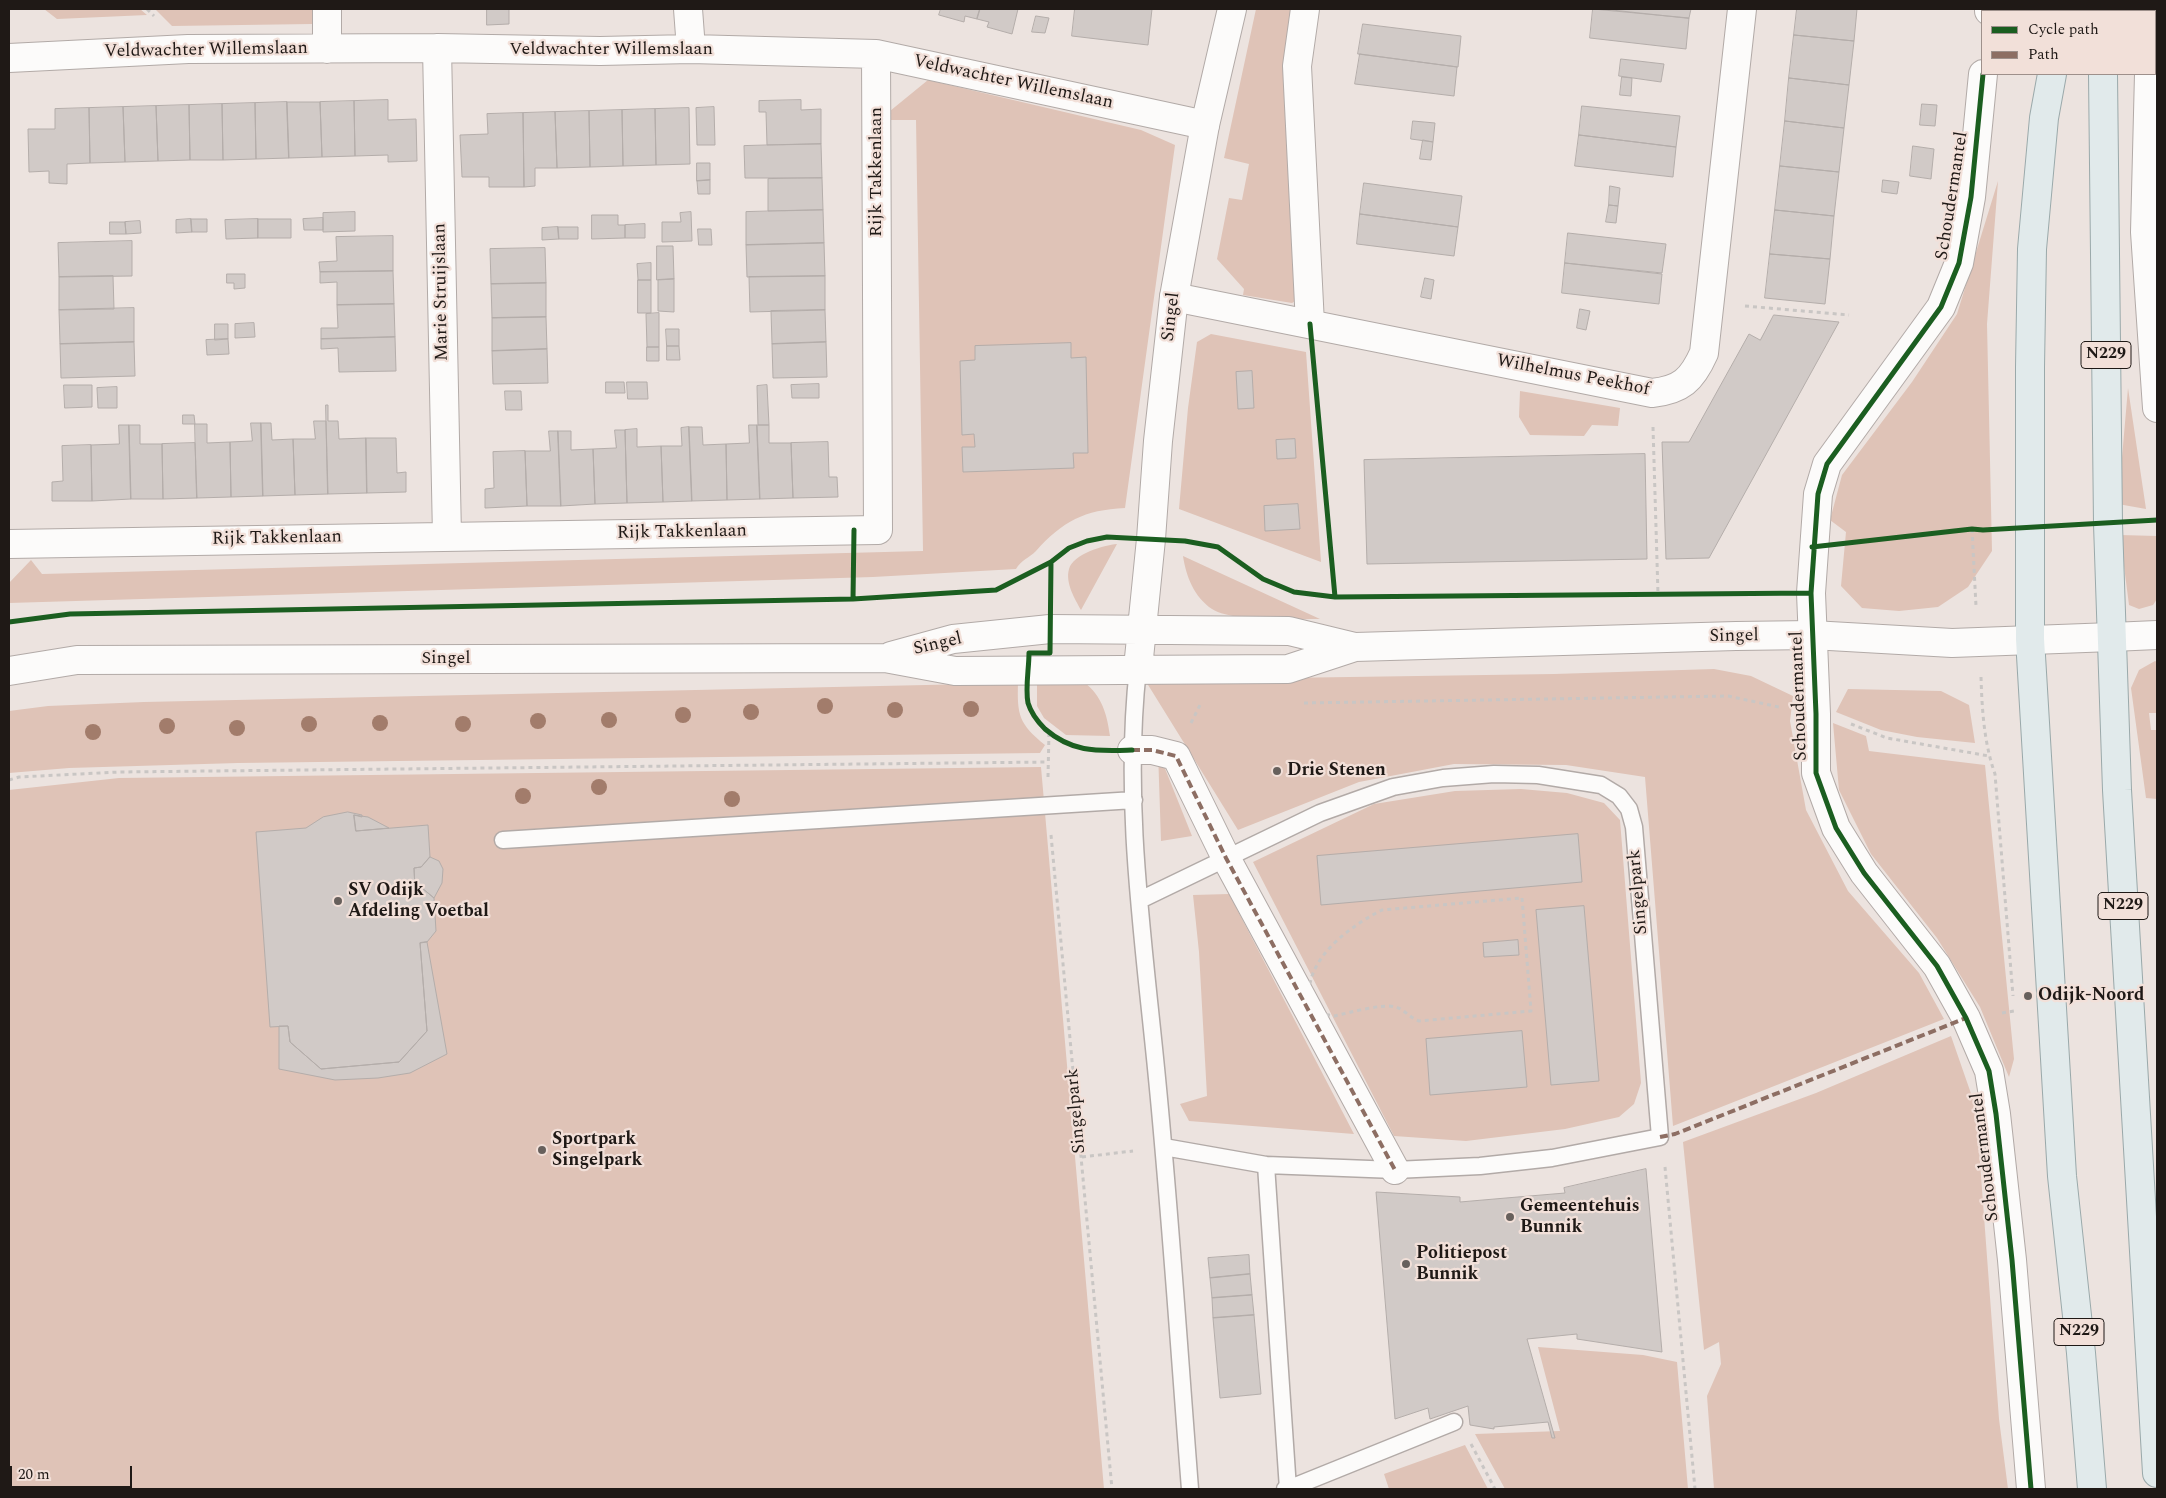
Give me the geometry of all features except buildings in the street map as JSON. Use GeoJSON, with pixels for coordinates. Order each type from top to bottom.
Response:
{"type":"FeatureCollection","features":[{"type":"Feature","properties":{"kind":"main road","name":"N229"},"geometry":{"type":"LineString","coordinates":[[2052,75],[2044,118],[2032,249],[2029,526],[2030,639],[2062,1176],[2081,1353],[2092,1489]]}},
{"type":"Feature","properties":{"kind":"main road","name":"N229"},"geometry":{"type":"LineString","coordinates":[[2103,75],[2108,524],[2116,790],[2157,1473]]}},
{"type":"Feature","properties":{"kind":"street"},"geometry":{"type":"LineString","coordinates":[[327,49],[328,9]]}},
{"type":"Feature","properties":{"kind":"street"},"geometry":{"type":"LineString","coordinates":[[688,9],[691,50]]}},
{"type":"Feature","properties":{"kind":"street","name":"Singel"},"geometry":{"type":"LineString","coordinates":[[1138,668],[1152,539],[1158,440],[1174,297],[1205,125],[1232,9]]}},
{"type":"Feature","properties":{"kind":"street"},"geometry":{"type":"LineString","coordinates":[[1305,9],[1297,66],[1310,324]]}},
{"type":"Feature","properties":{"kind":"street","name":"Wilhelmus Peekhof"},"geometry":{"type":"LineString","coordinates":[[1174,297],[1652,393],[1669,391],[1684,383],[1696,371],[1704,353],[1742,9]]}},
{"type":"Feature","properties":{"kind":"street","name":"Veldwachter Willemslaan"},"geometry":{"type":"LineString","coordinates":[[9,58],[188,49],[438,48],[876,54],[1205,125]]}},
{"type":"Feature","properties":{"kind":"street","name":"Marie Struijslaan"},"geometry":{"type":"LineString","coordinates":[[438,48],[446,536]]}},
{"type":"Feature","properties":{"kind":"street","name":"Rijk Takkenlaan"},"geometry":{"type":"LineString","coordinates":[[9,544],[878,530],[876,54]]}},
{"type":"Feature","properties":{"kind":"street","name":"Schoudermantel"},"geometry":{"type":"LineString","coordinates":[[1983,75],[1970,197],[1958,263],[1941,307],[1827,464],[1818,494],[1812,547],[1811,593],[1816,714],[1816,773],[1836,828],[1864,873],[1937,966],[1966,1018],[1989,1071],[1996,1114],[2012,1260],[2031,1489]]}},
{"type":"Feature","properties":{"kind":"street"},"geometry":{"type":"LineString","coordinates":[[2149,75],[2145,232],[2157,408]]}},
{"type":"Feature","properties":{"kind":"street","name":"Singel"},"geometry":{"type":"LineString","coordinates":[[885,658],[953,639],[1050,629],[1289,631],[1355,648]]}},
{"type":"Feature","properties":{"kind":"street","name":"Singel"},"geometry":{"type":"LineString","coordinates":[[9,671],[77,660],[885,658],[955,671],[1138,668],[1288,669],[1355,648],[1812,635],[1952,643],[2112,636]]}},
{"type":"Feature","properties":{"kind":"street"},"geometry":{"type":"LineString","coordinates":[[2112,636],[2157,635]]}},
{"type":"Feature","properties":{"kind":"street"},"geometry":{"type":"LineString","coordinates":[[1132,750],[1152,750],[1176,756],[1226,858],[1395,1170]]}},
{"type":"Feature","properties":{"kind":"lane"},"geometry":{"type":"LineString","coordinates":[[1138,668],[1132,750],[1140,900],[1164,1147],[1190,1489]]}},
{"type":"Feature","properties":{"kind":"lane","name":"Singelpark"},"geometry":{"type":"LineString","coordinates":[[1140,900],[1320,813],[1393,787],[1443,778],[1494,774],[1538,775],[1601,785],[1619,796],[1629,809],[1634,827],[1660,1137]]}},
{"type":"Feature","properties":{"kind":"lane"},"geometry":{"type":"LineString","coordinates":[[503,840],[1134,800]]}},
{"type":"Feature","properties":{"kind":"lane"},"geometry":{"type":"LineString","coordinates":[[1164,1147],[1266,1165],[1395,1170],[1480,1166],[1552,1158],[1660,1137]]}},
{"type":"Feature","properties":{"kind":"lane"},"geometry":{"type":"LineString","coordinates":[[1266,1165],[1286,1489],[1454,1422]]}},
{"type":"Feature","properties":{"kind":"path"},"geometry":{"type":"LineString","coordinates":[[1709,303],[1849,315]]}},
{"type":"Feature","properties":{"kind":"path"},"geometry":{"type":"LineString","coordinates":[[1652,393],[1658,594]]}},
{"type":"Feature","properties":{"kind":"path"},"geometry":{"type":"LineString","coordinates":[[1963,530],[2029,526]]}},
{"type":"Feature","properties":{"kind":"path"},"geometry":{"type":"LineString","coordinates":[[1966,1018],[2014,1011],[1995,774],[1988,756],[1982,716],[1972,529]]}},
{"type":"Feature","properties":{"kind":"path"},"geometry":{"type":"LineString","coordinates":[[1648,594],[1667,594]]}},
{"type":"Feature","properties":{"kind":"path"},"geometry":{"type":"LineString","coordinates":[[1299,704],[1728,696],[1834,718],[1887,738],[1988,756]]}},
{"type":"Feature","properties":{"kind":"path"},"geometry":{"type":"LineString","coordinates":[[1199,705],[1209,705]]}},
{"type":"Feature","properties":{"kind":"path"},"geometry":{"type":"LineString","coordinates":[[1047,731],[1056,738]]}},
{"type":"Feature","properties":{"kind":"path"},"geometry":{"type":"LineString","coordinates":[[9,780],[19,777],[118,772],[1048,762]]}},
{"type":"Feature","properties":{"kind":"path"},"geometry":{"type":"LineString","coordinates":[[1522,898],[1531,1010],[1419,1021],[1411,1018],[1404,1010],[1394,1006],[1334,1016],[1306,1006],[1312,974],[1321,959],[1364,919],[1382,910],[1522,898]]}},
{"type":"Feature","properties":{"kind":"path"},"geometry":{"type":"LineString","coordinates":[[1660,1137],[1666,1172],[1695,1489]]}},
{"type":"Feature","properties":{"kind":"path"},"geometry":{"type":"LineString","coordinates":[[1082,1157],[1164,1147]]}},
{"type":"Feature","properties":{"kind":"path"},"geometry":{"type":"LineString","coordinates":[[1454,1422],[1472,1445],[1495,1489]]}},
{"type":"Feature","properties":{"kind":"shaded area"},"geometry":{"type":"Polygon","coordinates":[[[44,9],[140,9],[147,15],[57,19],[44,9]]]}},
{"type":"Feature","properties":{"kind":"shaded area"},"geometry":{"type":"Polygon","coordinates":[[[155,9],[312,9],[312,24],[172,26],[155,9]]]}},
{"type":"Feature","properties":{"kind":"shaded area"},"geometry":{"type":"Polygon","coordinates":[[[1256,9],[1292,9],[1297,300],[1292,303],[1243,295],[1244,289],[1217,259],[1229,198],[1242,200],[1249,164],[1224,158],[1256,9]]]}},
{"type":"Feature","properties":{"kind":"shaded area"},"geometry":{"type":"Polygon","coordinates":[[[928,80],[1141,130],[1175,145],[1125,508],[1098,511],[1075,519],[1056,532],[1020,563],[1016,569],[873,577],[9,603],[9,583],[31,560],[42,574],[923,551],[916,120],[890,120],[890,111],[928,80]]]}},
{"type":"Feature","properties":{"kind":"shaded area"},"geometry":{"type":"Polygon","coordinates":[[[1998,181],[1987,324],[1992,551],[1968,587],[1938,607],[1899,611],[1862,608],[1841,586],[1846,532],[1830,520],[1842,475],[1912,382],[1957,314],[1998,181]]]}},
{"type":"Feature","properties":{"kind":"shaded area"},"geometry":{"type":"Polygon","coordinates":[[[1211,334],[1306,352],[1321,562],[1179,509],[1188,408],[1197,342],[1211,334]]]}},
{"type":"Feature","properties":{"kind":"shaded area"},"geometry":{"type":"Polygon","coordinates":[[[2128,388],[2146,509],[2118,504],[2128,388]]]}},
{"type":"Feature","properties":{"kind":"shaded area"},"geometry":{"type":"Polygon","coordinates":[[[1520,391],[1620,408],[1618,426],[1592,425],[1584,436],[1530,435],[1519,417],[1520,391]]]}},
{"type":"Feature","properties":{"kind":"shaded area"},"geometry":{"type":"Polygon","coordinates":[[[2120,535],[2157,536],[2157,599],[2153,605],[2139,609],[2129,605],[2120,535]]]}},
{"type":"Feature","properties":{"kind":"shaded area"},"geometry":{"type":"Polygon","coordinates":[[[1117,544],[1081,610],[1071,591],[1068,580],[1069,569],[1076,559],[1090,551],[1117,544]]]}},
{"type":"Feature","properties":{"kind":"shaded area"},"geometry":{"type":"Polygon","coordinates":[[[1183,556],[1320,619],[1248,618],[1221,613],[1212,609],[1200,598],[1192,586],[1183,556]]]}},
{"type":"Feature","properties":{"kind":"shaded area"},"geometry":{"type":"Polygon","coordinates":[[[2155,661],[2157,662],[2157,713],[2149,713],[2151,730],[2157,730],[2157,799],[2146,798],[2131,688],[2139,670],[2155,661]]]}},
{"type":"Feature","properties":{"kind":"shaded area"},"geometry":{"type":"Polygon","coordinates":[[[1714,669],[1751,676],[1793,696],[1790,721],[1806,810],[1848,891],[1919,973],[1944,1019],[1673,1126],[1645,777],[1566,765],[1454,764],[1359,782],[1238,830],[1145,680],[1554,674],[1714,669]]]}},
{"type":"Feature","properties":{"kind":"shaded area"},"geometry":{"type":"Polygon","coordinates":[[[1084,682],[1095,693],[1103,706],[1110,736],[1066,735],[1044,718],[1037,706],[1037,683],[1084,682]]]}},
{"type":"Feature","properties":{"kind":"shaded area"},"geometry":{"type":"Polygon","coordinates":[[[1018,683],[1018,703],[1021,718],[1036,738],[1045,745],[1040,753],[238,763],[69,768],[9,773],[9,711],[48,706],[144,702],[1018,683]]]}},
{"type":"Feature","properties":{"kind":"shaded area"},"geometry":{"type":"Polygon","coordinates":[[[1848,689],[1941,691],[1969,705],[1975,743],[1917,737],[1881,730],[1836,712],[1848,689]]]}},
{"type":"Feature","properties":{"kind":"shaded area"},"geometry":{"type":"Polygon","coordinates":[[[1833,723],[1866,736],[1869,751],[1985,765],[2014,1059],[2009,1077],[1980,1007],[1937,938],[1871,854],[1839,790],[1833,723]]]}},
{"type":"Feature","properties":{"kind":"shaded area"},"geometry":{"type":"Polygon","coordinates":[[[1158,751],[1192,836],[1161,841],[1158,751]]]}},
{"type":"Feature","properties":{"kind":"shaded area","name":"Sportpark Singelpark"},"geometry":{"type":"Polygon","coordinates":[[[1041,767],[1104,1489],[9,1489],[9,790],[119,778],[1041,767]]]}},
{"type":"Feature","properties":{"kind":"shaded area"},"geometry":{"type":"Polygon","coordinates":[[[1521,789],[1567,793],[1604,803],[1620,820],[1641,1083],[1634,1104],[1619,1117],[1565,1129],[1466,1141],[1394,1136],[1253,862],[1374,804],[1455,791],[1521,789]]]}},
{"type":"Feature","properties":{"kind":"shaded area"},"geometry":{"type":"Polygon","coordinates":[[[1229,894],[1354,1134],[1189,1121],[1180,1104],[1207,1096],[1199,952],[1193,895],[1229,894]]]}},
{"type":"Feature","properties":{"kind":"shaded area"},"geometry":{"type":"Polygon","coordinates":[[[1951,1036],[1976,1108],[1999,1419],[2008,1489],[1714,1489],[1707,1396],[1721,1364],[1719,1342],[1704,1350],[1683,1142],[1816,1093],[1951,1036]]]}},
{"type":"Feature","properties":{"kind":"shaded area"},"geometry":{"type":"Polygon","coordinates":[[[1538,1347],[1643,1355],[1677,1362],[1688,1489],[1505,1489],[1475,1434],[1560,1431],[1538,1347]]]}},
{"type":"Feature","properties":{"kind":"shaded area"},"geometry":{"type":"Polygon","coordinates":[[[1465,1445],[1488,1489],[1389,1489],[1384,1474],[1465,1445]]]}},
{"type":"Feature","properties":{"kind":"marked path"},"geometry":{"type":"LineString","coordinates":[[1132,750],[1152,750],[1176,756],[1226,858],[1395,1170]]}},
{"type":"Feature","properties":{"kind":"marked path"},"geometry":{"type":"LineString","coordinates":[[1660,1137],[1675,1134],[1966,1018]]}},
{"type":"Feature","properties":{"kind":"cycle path"},"geometry":{"type":"LineString","coordinates":[[1983,75],[1971,197],[1959,263],[1941,307],[1827,464],[1818,494],[1811,593],[1816,714],[1816,773],[1836,828],[1864,873],[1937,966],[1966,1018],[1989,1071],[1996,1114],[2012,1260],[2031,1489]]}},
{"type":"Feature","properties":{"kind":"cycle path"},"geometry":{"type":"LineString","coordinates":[[1310,324],[1335,597]]}},
{"type":"Feature","properties":{"kind":"cycle path"},"geometry":{"type":"LineString","coordinates":[[1812,547],[1972,529],[1983,530],[2157,520]]}},
{"type":"Feature","properties":{"kind":"cycle path"},"geometry":{"type":"LineString","coordinates":[[853,599],[854,530]]}},
{"type":"Feature","properties":{"kind":"cycle path"},"geometry":{"type":"LineString","coordinates":[[9,622],[70,614],[853,599],[996,590],[1051,562],[1069,548],[1087,541],[1107,537],[1185,541],[1218,547],[1263,579],[1294,592],[1335,597],[1811,593]]}},
{"type":"Feature","properties":{"kind":"cycle path"},"geometry":{"type":"LineString","coordinates":[[1051,562],[1050,653],[1029,653],[1027,691],[1029,707],[1045,729],[1065,743],[1086,749],[1108,751],[1132,750]]}},
{"type":"Feature","properties":{"kind":"place","name":"Drie Stenen"},"geometry":{"type":"Point","coordinates":[1277,771]}},
{"type":"Feature","properties":{"kind":"place","name":"SV Odijk Afdeling Voetbal"},"geometry":{"type":"Point","coordinates":[338,901]}},
{"type":"Feature","properties":{"kind":"place","name":"Odijk-Noord"},"geometry":{"type":"Point","coordinates":[2028,996]}},
{"type":"Feature","properties":{"kind":"place","name":"Sportpark Singelpark"},"geometry":{"type":"Point","coordinates":[542,1150]}},
{"type":"Feature","properties":{"kind":"place","name":"Gemeentehuis Bunnik"},"geometry":{"type":"Point","coordinates":[1510,1217]}},
{"type":"Feature","properties":{"kind":"place","name":"Politiepost Bunnik"},"geometry":{"type":"Point","coordinates":[1406,1264]}}]}
